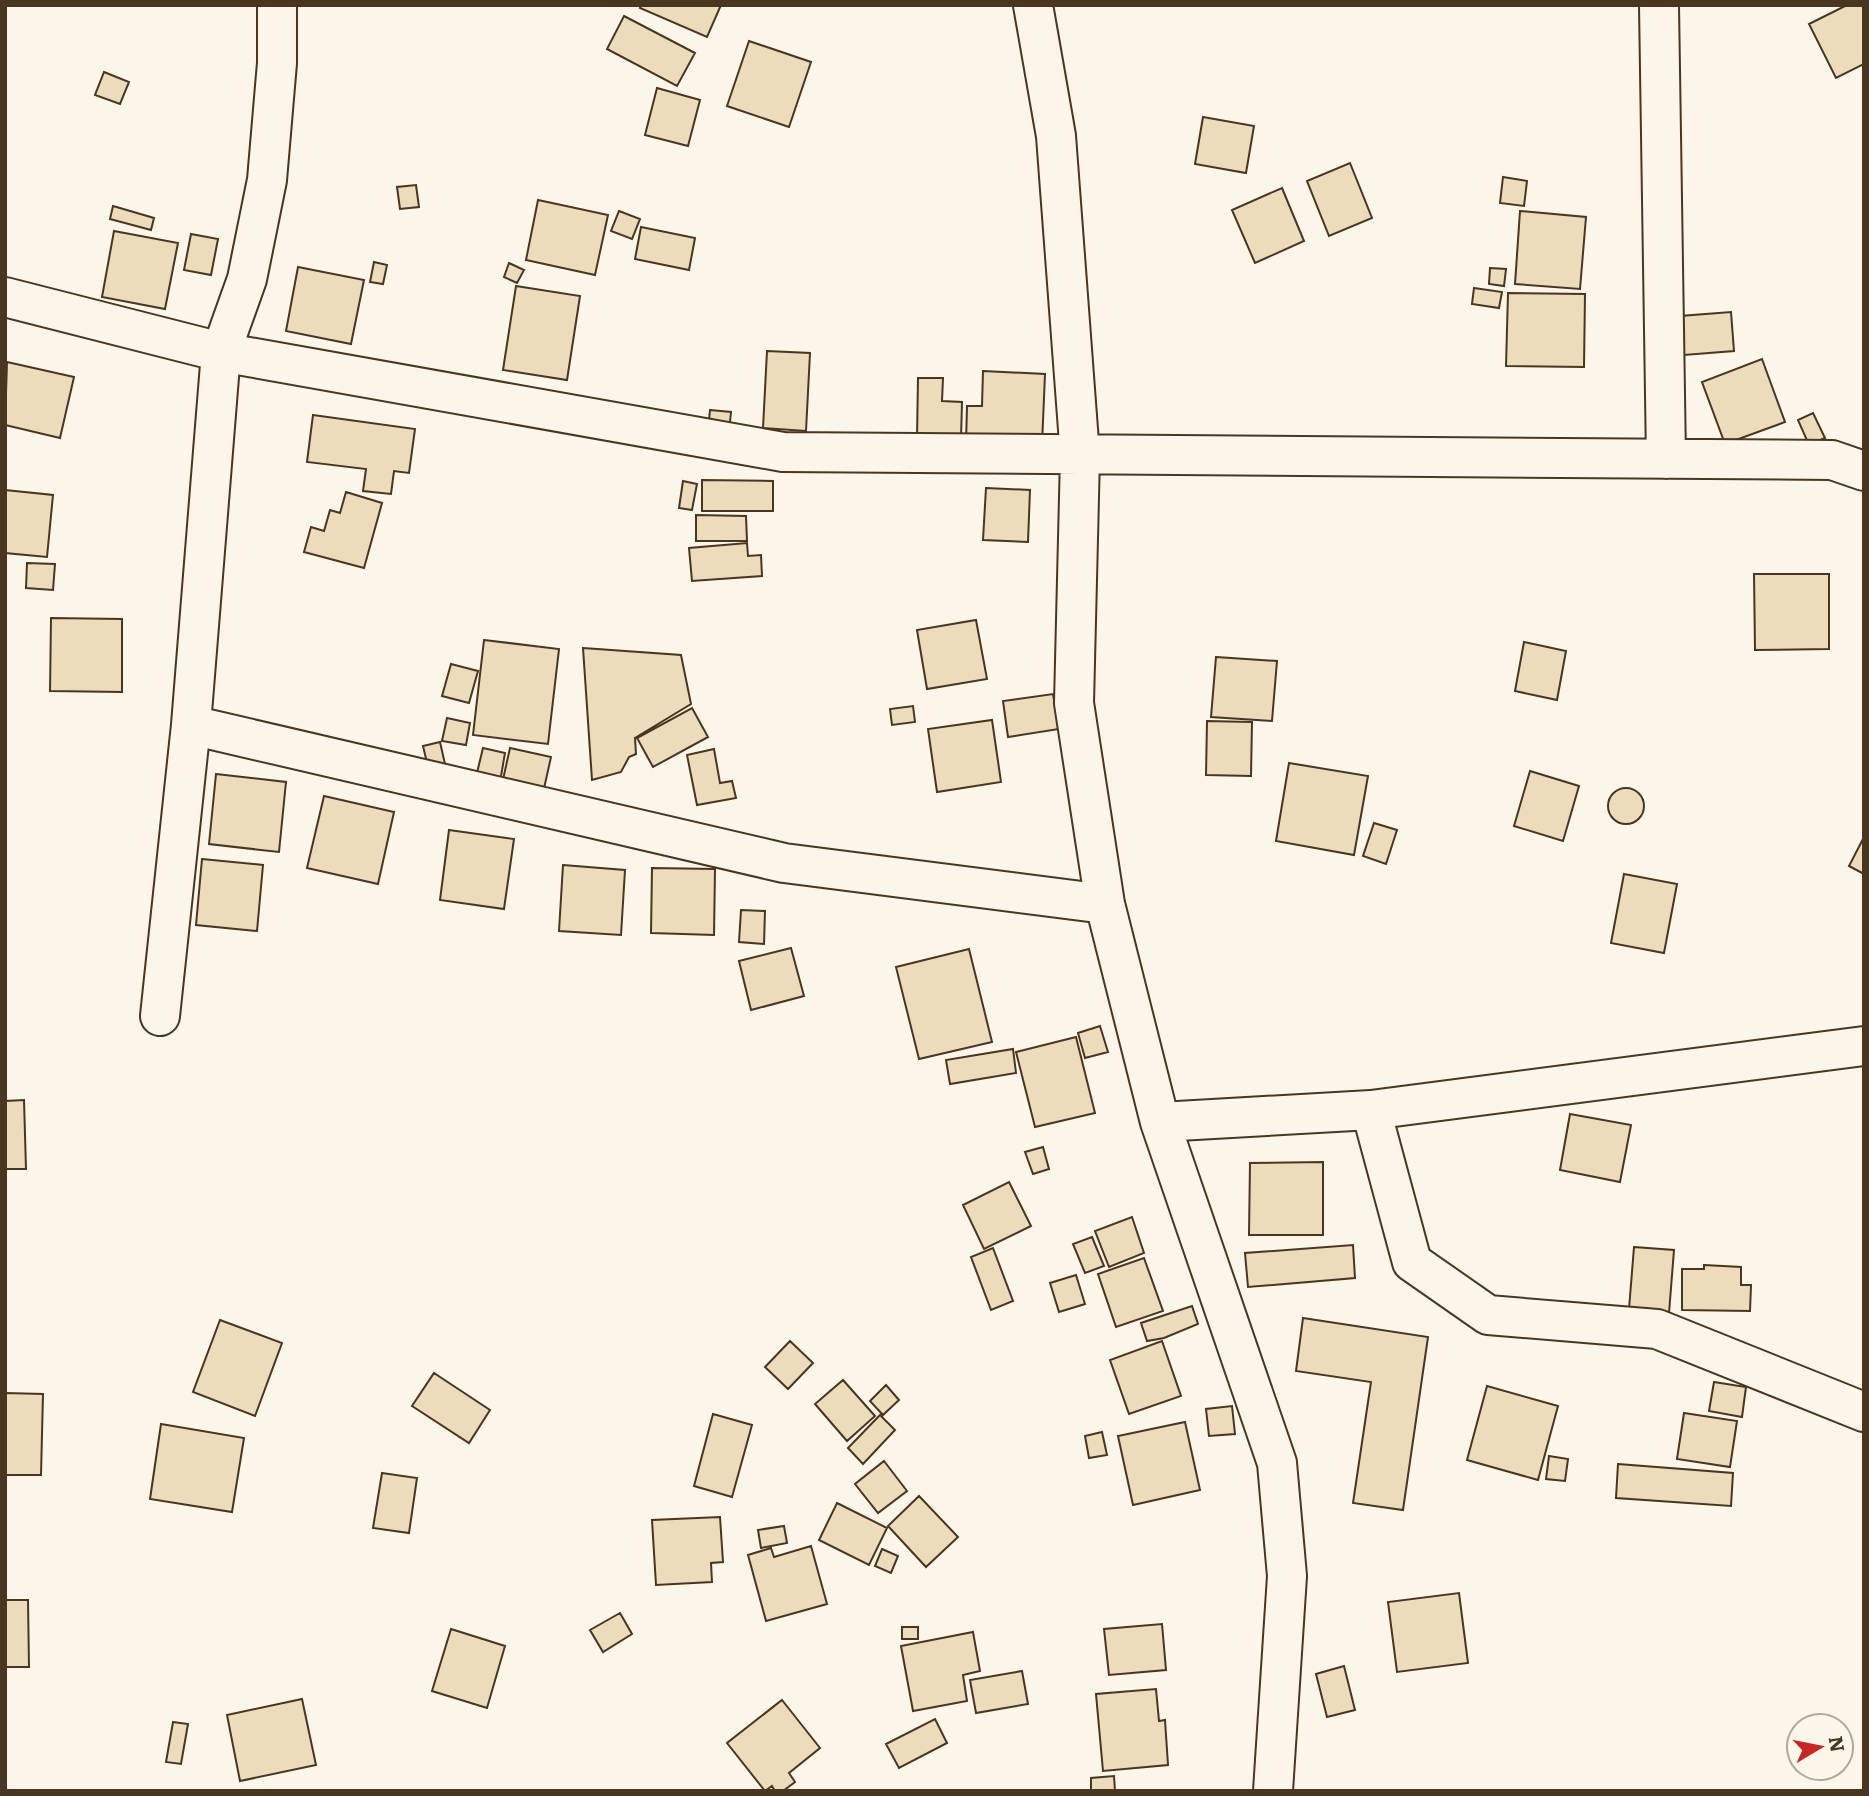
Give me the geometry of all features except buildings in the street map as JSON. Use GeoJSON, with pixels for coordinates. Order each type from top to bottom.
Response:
{"type":"FeatureCollection","features":[{"type":"Feature","properties":{"kind":"street"},"geometry":{"type":"LineString","coordinates":[[160,1016],[191,725],[221,352],[247,279],[267,180],[277,63],[277,5]]}},
{"type":"Feature","properties":{"kind":"street"},"geometry":{"type":"LineString","coordinates":[[1032,5],[1056,136],[1080,456],[1074,703],[1105,904],[1160,1122],[1277,1462],[1287,1576],[1273,1791]]}},
{"type":"Feature","properties":{"kind":"street"},"geometry":{"type":"LineString","coordinates":[[1659,5],[1666,459]]}},
{"type":"Feature","properties":{"kind":"street"},"geometry":{"type":"LineString","coordinates":[[5,296],[221,352],[783,452],[1832,460],[1864,471]]}},
{"type":"Feature","properties":{"kind":"street"},"geometry":{"type":"LineString","coordinates":[[191,725],[785,863],[1105,904]]}},
{"type":"Feature","properties":{"kind":"street"},"geometry":{"type":"LineString","coordinates":[[1160,1122],[1371,1110],[1864,1046]]}},
{"type":"Feature","properties":{"kind":"street"},"geometry":{"type":"LineString","coordinates":[[1371,1110],[1412,1262],[1488,1315],[1657,1329],[1864,1412]]}}]}
